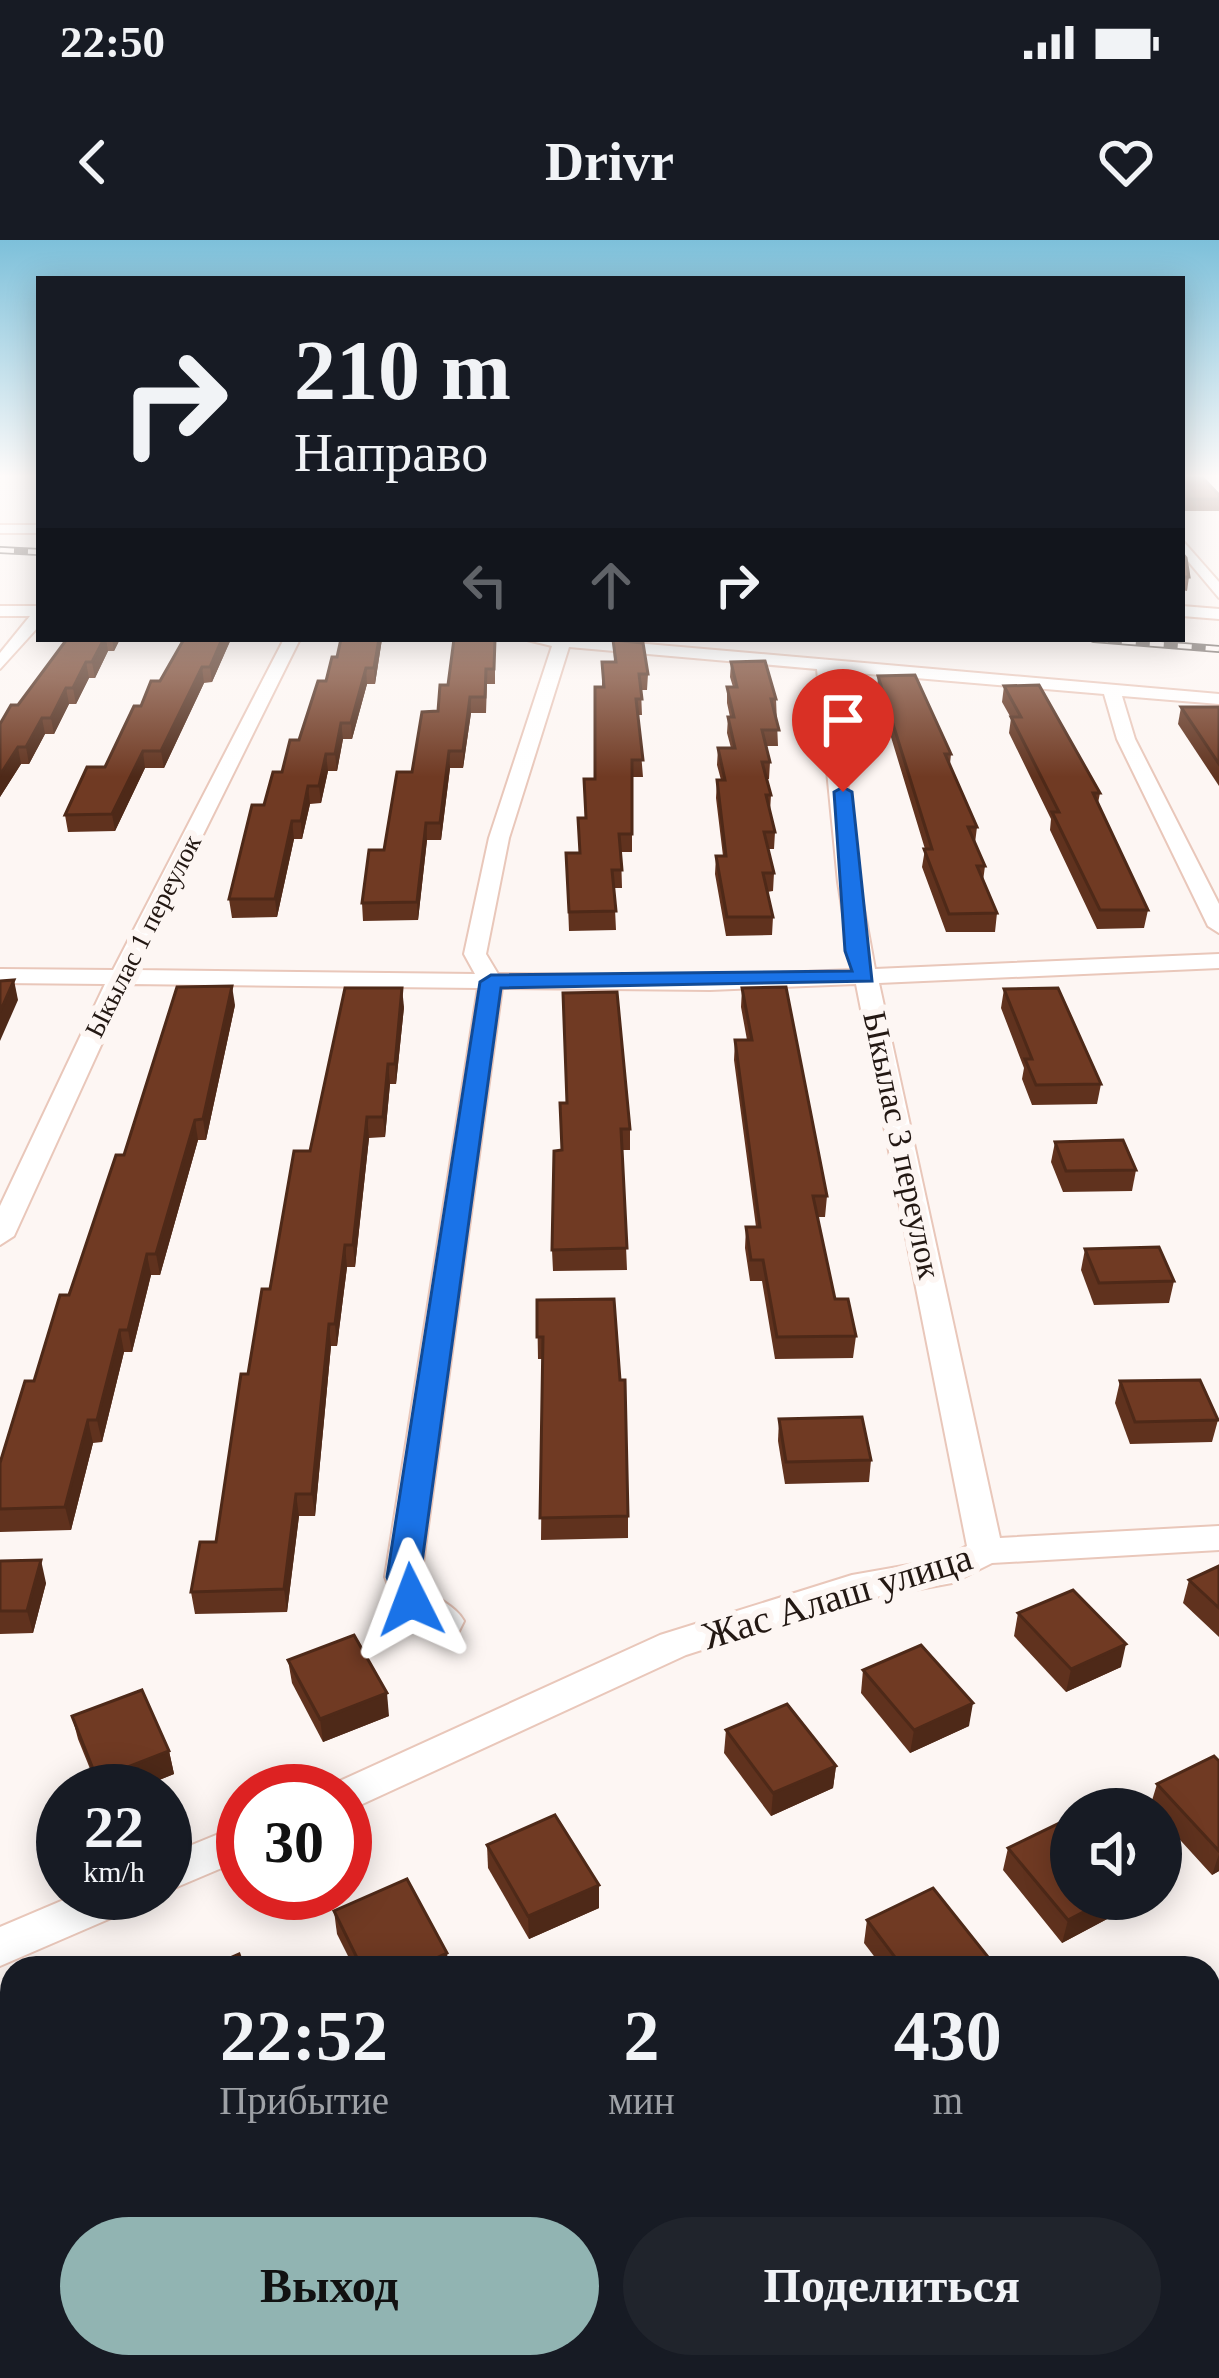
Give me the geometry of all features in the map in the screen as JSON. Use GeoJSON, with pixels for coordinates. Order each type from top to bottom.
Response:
{"type":"FeatureCollection","features":[{"type":"Feature","properties":{"kind":"street"},"geometry":{"type":"LineString","coordinates":[[0,611],[36,613]]}},
{"type":"Feature","properties":{"kind":"street"},"geometry":{"type":"LineString","coordinates":[[1185,611],[1219,614]]}},
{"type":"Feature","properties":{"kind":"street"},"geometry":{"type":"LineString","coordinates":[[0,664],[36,617]]}},
{"type":"Feature","properties":{"kind":"street","name":"Ыкылас 1 переулок"},"geometry":{"type":"LineString","coordinates":[[0,1236],[122,978],[290,642]]}},
{"type":"Feature","properties":{"kind":"street"},"geometry":{"type":"LineString","coordinates":[[446,1622],[411,1600],[404,1577],[491,982],[476,955],[499,838],[562,642]]}},
{"type":"Feature","properties":{"kind":"street"},"geometry":{"type":"LineString","coordinates":[[573,642],[1219,699]]}},
{"type":"Feature","properties":{"kind":"street","name":"Ыкылас 3 переулок"},"geometry":{"type":"LineString","coordinates":[[825,666],[848,835],[855,951],[875,1009],[985,1551]]}},
{"type":"Feature","properties":{"kind":"street"},"geometry":{"type":"LineString","coordinates":[[1112,692],[1126,739],[1219,926]]}},
{"type":"Feature","properties":{"kind":"street"},"geometry":{"type":"LineString","coordinates":[[0,976],[491,982],[864,977],[1219,961]]}},
{"type":"Feature","properties":{"kind":"street","name":"Жас Алаш улица"},"geometry":{"type":"LineString","coordinates":[[372,1784],[673,1645],[852,1588],[952,1570],[985,1551],[1219,1538]]}},
{"type":"Feature","properties":{"kind":"street"},"geometry":{"type":"LineString","coordinates":[[0,1948],[63,1920]]}},
{"type":"Feature","properties":{"kind":"building"},"geometry":{"type":"Polygon","coordinates":[[[65,642],[102,642],[73,688],[66,688],[51,718],[42,718],[26,747],[18,747],[0,775],[0,724],[11,705],[18,705],[65,642]]]}},
{"type":"Feature","properties":{"kind":"building"},"geometry":{"type":"Polygon","coordinates":[[[182,642],[221,642],[210,667],[202,667],[161,751],[143,751],[112,814],[65,815],[87,767],[105,767],[134,706],[141,706],[151,681],[160,681],[182,642]]]}},
{"type":"Feature","properties":{"kind":"building"},"geometry":{"type":"Polygon","coordinates":[[[340,642],[378,642],[374,668],[366,668],[351,723],[341,723],[335,754],[326,754],[319,786],[308,786],[301,821],[292,821],[275,899],[229,899],[252,805],[264,805],[273,772],[282,772],[290,740],[299,740],[318,681],[326,681],[332,657],[337,657],[340,642]]]}},
{"type":"Feature","properties":{"kind":"building"},"geometry":{"type":"Polygon","coordinates":[[[454,642],[495,642],[494,669],[486,669],[485,697],[470,697],[463,751],[449,751],[440,823],[426,823],[417,902],[362,903],[369,850],[384,850],[397,772],[412,772],[422,712],[438,711],[440,685],[448,685],[454,642]]]}},
{"type":"Feature","properties":{"kind":"building"},"geometry":{"type":"Polygon","coordinates":[[[613,642],[643,643],[648,674],[639,674],[642,699],[636,699],[643,760],[632,760],[632,834],[619,834],[622,870],[612,870],[616,911],[569,912],[566,853],[580,853],[578,818],[586,818],[584,779],[595,779],[595,687],[604,687],[602,662],[616,662],[613,642]]]}},
{"type":"Feature","properties":{"kind":"building"},"geometry":{"type":"Polygon","coordinates":[[[765,661],[779,730],[762,730],[770,762],[762,762],[771,795],[766,795],[775,832],[764,832],[774,873],[763,873],[773,917],[727,917],[716,856],[726,856],[717,780],[725,780],[718,748],[735,748],[727,687],[737,687],[731,662],[765,661]]]}},
{"type":"Feature","properties":{"kind":"building"},"geometry":{"type":"Polygon","coordinates":[[[915,675],[977,827],[968,827],[985,866],[977,866],[997,913],[949,914],[924,849],[932,849],[878,676],[915,675]]]}},
{"type":"Feature","properties":{"kind":"building"},"geometry":{"type":"Polygon","coordinates":[[[1039,685],[1100,793],[1093,793],[1148,910],[1100,910],[1052,812],[1059,812],[1011,717],[1021,717],[1004,686],[1039,685]]]}},
{"type":"Feature","properties":{"kind":"building"},"geometry":{"type":"Polygon","coordinates":[[[1181,707],[1219,707],[1219,764],[1181,707]]]}},
{"type":"Feature","properties":{"kind":"building"},"geometry":{"type":"Polygon","coordinates":[[[14,980],[0,1012],[0,981],[14,980]]]}},
{"type":"Feature","properties":{"kind":"building"},"geometry":{"type":"Polygon","coordinates":[[[232,986],[203,1119],[195,1120],[156,1254],[147,1254],[128,1330],[120,1330],[97,1420],[88,1420],[65,1507],[0,1509],[0,1463],[25,1381],[34,1381],[60,1295],[69,1295],[116,1155],[124,1155],[177,987],[232,986]]]}},
{"type":"Feature","properties":{"kind":"building"},"geometry":{"type":"Polygon","coordinates":[[[786,987],[827,1196],[813,1196],[835,1299],[848,1299],[856,1336],[777,1337],[763,1260],[751,1260],[746,1227],[760,1227],[735,1040],[752,1040],[742,988],[786,987]]]}},
{"type":"Feature","properties":{"kind":"building"},"geometry":{"type":"Polygon","coordinates":[[[345,988],[402,988],[395,1064],[388,1064],[383,1117],[367,1117],[353,1245],[345,1245],[335,1324],[329,1324],[312,1494],[296,1494],[284,1589],[191,1592],[200,1542],[216,1542],[241,1374],[248,1374],[262,1289],[270,1289],[294,1151],[310,1151],[345,988]]]}},
{"type":"Feature","properties":{"kind":"building"},"geometry":{"type":"Polygon","coordinates":[[[1058,988],[1101,1084],[1036,1085],[1025,1059],[1032,1059],[1004,989],[1058,988]]]}},
{"type":"Feature","properties":{"kind":"building"},"geometry":{"type":"Polygon","coordinates":[[[617,992],[630,1129],[621,1129],[627,1248],[552,1250],[554,1151],[562,1150],[560,1103],[567,1103],[563,993],[617,992]]]}},
{"type":"Feature","properties":{"kind":"building"},"geometry":{"type":"Polygon","coordinates":[[[1123,1140],[1136,1170],[1066,1171],[1055,1142],[1123,1140]]]}},
{"type":"Feature","properties":{"kind":"building"},"geometry":{"type":"Polygon","coordinates":[[[1159,1247],[1174,1281],[1099,1283],[1085,1249],[1159,1247]]]}},
{"type":"Feature","properties":{"kind":"building"},"geometry":{"type":"Polygon","coordinates":[[[614,1299],[620,1380],[625,1380],[628,1516],[540,1518],[543,1337],[537,1337],[537,1300],[614,1299]]]}},
{"type":"Feature","properties":{"kind":"building"},"geometry":{"type":"Polygon","coordinates":[[[1200,1380],[1218,1420],[1135,1422],[1120,1381],[1200,1380]]]}},
{"type":"Feature","properties":{"kind":"building"},"geometry":{"type":"Polygon","coordinates":[[[862,1417],[871,1460],[786,1462],[779,1419],[862,1417]]]}},
{"type":"Feature","properties":{"kind":"building"},"geometry":{"type":"Polygon","coordinates":[[[41,1560],[27,1611],[0,1611],[0,1561],[41,1560]]]}},
{"type":"Feature","properties":{"kind":"building"},"geometry":{"type":"Polygon","coordinates":[[[1219,1566],[1219,1608],[1189,1580],[1219,1566]]]}},
{"type":"Feature","properties":{"kind":"building"},"geometry":{"type":"Polygon","coordinates":[[[1073,1590],[1126,1644],[1071,1669],[1018,1613],[1073,1590]]]}},
{"type":"Feature","properties":{"kind":"building"},"geometry":{"type":"Polygon","coordinates":[[[354,1635],[387,1693],[320,1719],[288,1660],[354,1635]]]}},
{"type":"Feature","properties":{"kind":"building"},"geometry":{"type":"Polygon","coordinates":[[[921,1645],[973,1703],[914,1730],[863,1670],[921,1645]]]}},
{"type":"Feature","properties":{"kind":"building"},"geometry":{"type":"Polygon","coordinates":[[[142,1690],[169,1751],[136,1764],[91,1764],[72,1716],[142,1690]]]}},
{"type":"Feature","properties":{"kind":"building"},"geometry":{"type":"Polygon","coordinates":[[[787,1704],[836,1766],[773,1793],[726,1730],[787,1704]]]}},
{"type":"Feature","properties":{"kind":"building"},"geometry":{"type":"Polygon","coordinates":[[[1214,1756],[1219,1761],[1219,1851],[1182,1811],[1182,1788],[1157,1784],[1214,1756]]]}},
{"type":"Feature","properties":{"kind":"building"},"geometry":{"type":"Polygon","coordinates":[[[555,1815],[599,1885],[528,1916],[487,1845],[555,1815]]]}},
{"type":"Feature","properties":{"kind":"building"},"geometry":{"type":"Polygon","coordinates":[[[1050,1828],[1050,1898],[1008,1848],[1050,1828]]]}},
{"type":"Feature","properties":{"kind":"building"},"geometry":{"type":"Polygon","coordinates":[[[407,1879],[447,1953],[356,1956],[338,1920],[372,1920],[372,1894],[407,1879]]]}},
{"type":"Feature","properties":{"kind":"building"},"geometry":{"type":"Polygon","coordinates":[[[933,1888],[987,1956],[894,1956],[867,1920],[933,1888]]]}},
{"type":"Feature","properties":{"kind":"railway"},"geometry":{"type":"LineString","coordinates":[[1132,642],[1219,649]]}},
{"type":"Feature","properties":{"kind":"route"},"geometry":{"type":"LineString","coordinates":[[411,1600],[404,1577],[491,982],[710,983],[864,977],[855,951],[843,792]]}}]}
